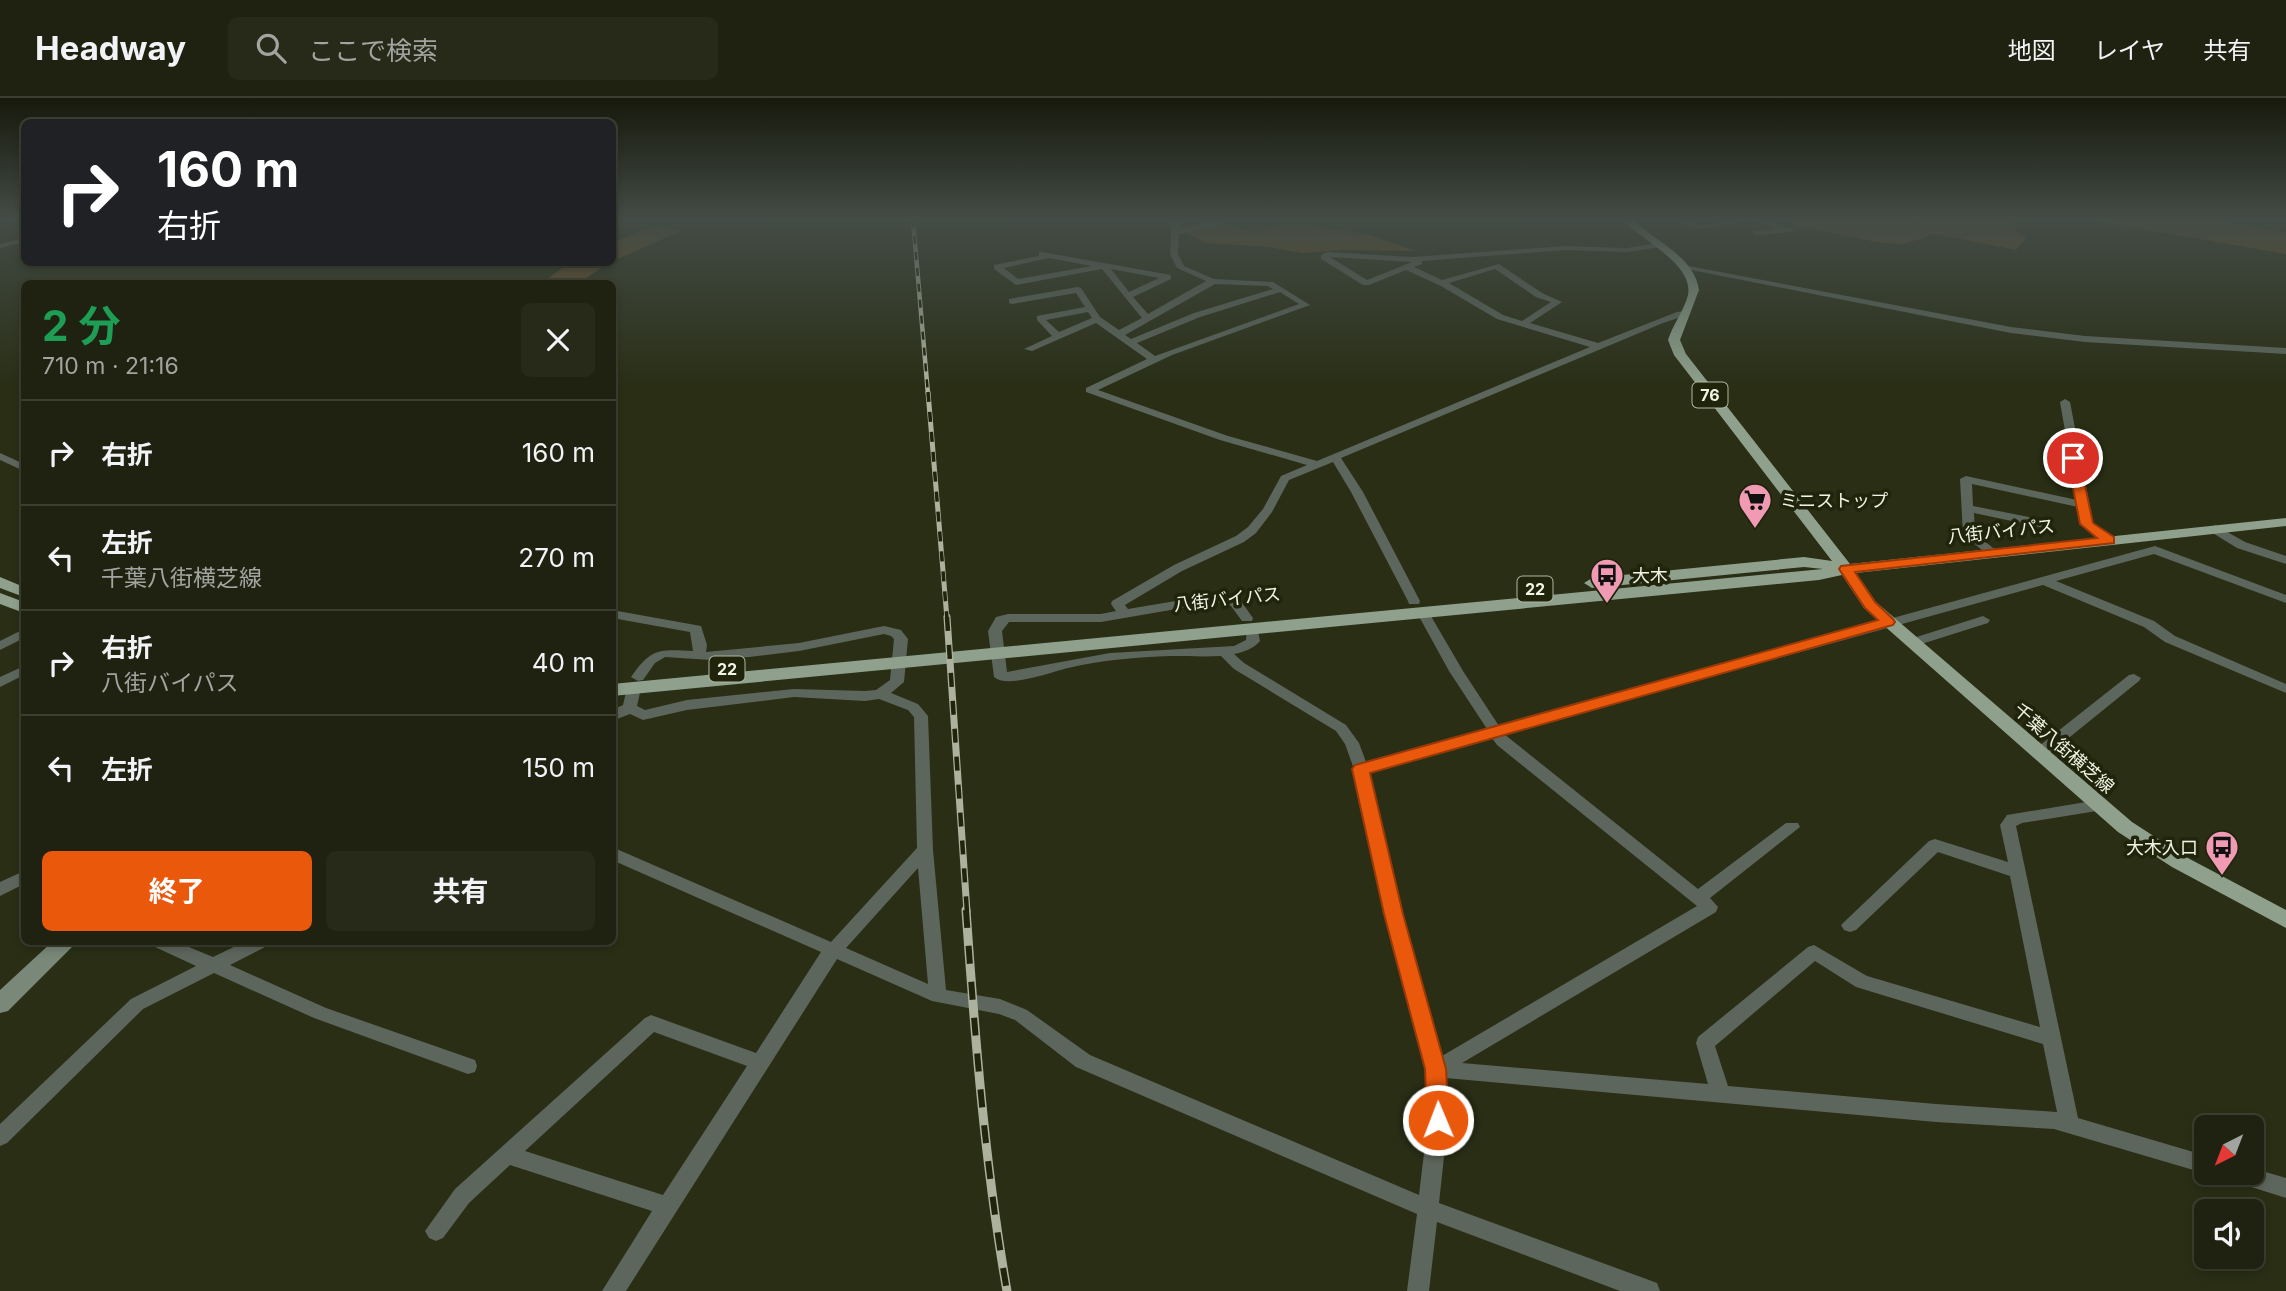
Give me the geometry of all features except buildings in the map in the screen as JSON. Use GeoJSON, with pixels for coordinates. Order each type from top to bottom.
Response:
{"type":"FeatureCollection","features":[{"type":"Feature","properties":{"kind":"main road","name":"76"},"geometry":{"type":"LineString","coordinates":[[1689,276],[1694,289],[1674,340],[1679,355],[1846,569]]}},
{"type":"Feature","properties":{"kind":"main road","name":"八街バイパス"},"geometry":{"type":"LineString","coordinates":[[616,689],[636,683],[1418,606],[1819,575],[1846,569],[2286,522]]}},
{"type":"Feature","properties":{"kind":"main road","name":"千葉八街横芝線"},"geometry":{"type":"LineString","coordinates":[[1846,569],[1870,605],[1888,622],[2098,806],[2152,846],[2286,920]]}},
{"type":"Feature","properties":{"kind":"main road"},"geometry":{"type":"LineString","coordinates":[[0,582],[21,591]]}},
{"type":"Feature","properties":{"kind":"main road","name":"八街バイパス"},"geometry":{"type":"LineString","coordinates":[[616,680],[636,683]]}},
{"type":"Feature","properties":{"kind":"street"},"geometry":{"type":"LineString","coordinates":[[1008,276],[1016,282],[1051,276]]}},
{"type":"Feature","properties":{"kind":"street"},"geometry":{"type":"LineString","coordinates":[[1112,276],[1146,317]]}},
{"type":"Feature","properties":{"kind":"street"},"geometry":{"type":"LineString","coordinates":[[1160,276],[1168,277]]}},
{"type":"Feature","properties":{"kind":"street"},"geometry":{"type":"LineString","coordinates":[[1200,276],[1213,281],[1270,284],[1306,305],[1237,327],[1153,359],[1090,390],[1178,423],[1317,464]]}},
{"type":"Feature","properties":{"kind":"street"},"geometry":{"type":"LineString","coordinates":[[1355,276],[1366,282],[1380,276]]}},
{"type":"Feature","properties":{"kind":"street"},"geometry":{"type":"LineString","coordinates":[[1430,276],[1500,317],[1600,347]]}},
{"type":"Feature","properties":{"kind":"street"},"geometry":{"type":"LineString","coordinates":[[1442,283],[1465,276]]}},
{"type":"Feature","properties":{"kind":"street"},"geometry":{"type":"LineString","coordinates":[[1510,276],[1539,295],[1558,302],[1523,324]]}},
{"type":"Feature","properties":{"kind":"street"},"geometry":{"type":"LineString","coordinates":[[1727,276],[2032,333],[2085,339],[2286,351]]}},
{"type":"Feature","properties":{"kind":"street"},"geometry":{"type":"LineString","coordinates":[[1128,296],[1168,277]]}},
{"type":"Feature","properties":{"kind":"street"},"geometry":{"type":"LineString","coordinates":[[1119,334],[1213,281]]}},
{"type":"Feature","properties":{"kind":"street"},"geometry":{"type":"LineString","coordinates":[[1131,342],[1197,315],[1281,289]]}},
{"type":"Feature","properties":{"kind":"street"},"geometry":{"type":"LineString","coordinates":[[1012,301],[1078,290],[1097,319],[1153,359]]}},
{"type":"Feature","properties":{"kind":"street"},"geometry":{"type":"LineString","coordinates":[[1058,337],[1040,318],[1090,309]]}},
{"type":"Feature","properties":{"kind":"street"},"geometry":{"type":"LineString","coordinates":[[1126,615],[1117,604],[1178,568],[1240,539],[1261,521],[1285,478],[1680,313],[1686,314]]}},
{"type":"Feature","properties":{"kind":"street"},"geometry":{"type":"LineString","coordinates":[[1029,349],[1097,319]]}},
{"type":"Feature","properties":{"kind":"street"},"geometry":{"type":"LineString","coordinates":[[2065,402],[2081,504],[2087,524],[2109,540]]}},
{"type":"Feature","properties":{"kind":"street"},"geometry":{"type":"LineString","coordinates":[[0,456],[21,466]]}},
{"type":"Feature","properties":{"kind":"street"},"geometry":{"type":"LineString","coordinates":[[1335,457],[1357,492],[1418,606],[1502,742],[1710,906],[1436,1069]]}},
{"type":"Feature","properties":{"kind":"street"},"geometry":{"type":"LineString","coordinates":[[1993,553],[1969,534],[1966,480],[2081,504]]}},
{"type":"Feature","properties":{"kind":"street"},"geometry":{"type":"LineString","coordinates":[[1967,508],[2044,524]]}},
{"type":"Feature","properties":{"kind":"street"},"geometry":{"type":"LineString","coordinates":[[2215,529],[2241,545],[2286,560]]}},
{"type":"Feature","properties":{"kind":"street"},"geometry":{"type":"LineString","coordinates":[[1361,769],[2155,550],[2286,600]]}},
{"type":"Feature","properties":{"kind":"street"},"geometry":{"type":"LineString","coordinates":[[2042,580],[2150,624],[2170,639],[2286,689]]}},
{"type":"Feature","properties":{"kind":"street"},"geometry":{"type":"LineString","coordinates":[[1217,598],[1233,600],[1241,606],[1250,623],[1252,640],[1249,646],[1225,653],[1169,652],[1086,660],[1017,677],[1001,677],[995,631],[1001,620],[1020,617],[1080,619],[1126,615],[1217,598]]}},
{"type":"Feature","properties":{"kind":"street"},"geometry":{"type":"LineString","coordinates":[[616,615],[696,629],[699,654]]}},
{"type":"Feature","properties":{"kind":"street"},"geometry":{"type":"LineString","coordinates":[[1912,643],[1983,620]]}},
{"type":"Feature","properties":{"kind":"street"},"geometry":{"type":"LineString","coordinates":[[876,631],[892,631],[901,639],[897,682],[880,694],[865,696],[794,693],[687,705],[643,715],[630,708],[636,683],[656,655],[674,652],[722,656],[799,647],[876,631]]}},
{"type":"Feature","properties":{"kind":"street"},"geometry":{"type":"LineString","coordinates":[[0,646],[21,635]]}},
{"type":"Feature","properties":{"kind":"street"},"geometry":{"type":"LineString","coordinates":[[1225,653],[1239,666],[1341,729],[1352,743],[1361,769],[1394,914],[1436,1069],[1438,1120],[1418,1291]]}},
{"type":"Feature","properties":{"kind":"street"},"geometry":{"type":"LineString","coordinates":[[0,683],[21,672]]}},
{"type":"Feature","properties":{"kind":"street"},"geometry":{"type":"LineString","coordinates":[[2039,754],[2134,678]]}},
{"type":"Feature","properties":{"kind":"street"},"geometry":{"type":"LineString","coordinates":[[880,694],[913,707],[921,716],[925,850],[938,996]]}},
{"type":"Feature","properties":{"kind":"street"},"geometry":{"type":"LineString","coordinates":[[616,714],[630,708]]}},
{"type":"Feature","properties":{"kind":"street"},"geometry":{"type":"LineString","coordinates":[[2069,1124],[2008,825],[2013,819],[2098,806]]}},
{"type":"Feature","properties":{"kind":"street"},"geometry":{"type":"LineString","coordinates":[[1699,897],[1792,827]]}},
{"type":"Feature","properties":{"kind":"street"},"geometry":{"type":"LineString","coordinates":[[1850,925],[1935,845],[2018,872]]}},
{"type":"Feature","properties":{"kind":"street"},"geometry":{"type":"LineString","coordinates":[[613,1291],[826,959],[925,850]]}},
{"type":"Feature","properties":{"kind":"street"},"geometry":{"type":"LineString","coordinates":[[616,855],[938,996],[1000,1007],[1021,1015],[1083,1061],[1428,1209],[1649,1291]]}},
{"type":"Feature","properties":{"kind":"street"},"geometry":{"type":"LineString","coordinates":[[0,890],[21,879]]}},
{"type":"Feature","properties":{"kind":"street"},"geometry":{"type":"LineString","coordinates":[[0,1003],[63,945]]}},
{"type":"Feature","properties":{"kind":"street"},"geometry":{"type":"LineString","coordinates":[[168,945],[320,1013],[468,1066]]}},
{"type":"Feature","properties":{"kind":"street"},"geometry":{"type":"LineString","coordinates":[[0,1137],[137,1004],[253,945]]}},
{"type":"Feature","properties":{"kind":"street"},"geometry":{"type":"LineString","coordinates":[[1721,1094],[1705,1043],[1814,952],[1862,982],[2050,1038]]}},
{"type":"Feature","properties":{"kind":"street"},"geometry":{"type":"LineString","coordinates":[[436,1231],[462,1196],[651,1023],[759,1062]]}},
{"type":"Feature","properties":{"kind":"street"},"geometry":{"type":"LineString","coordinates":[[1436,1069],[2054,1120],[2194,1160]]}},
{"type":"Feature","properties":{"kind":"street"},"geometry":{"type":"LineString","coordinates":[[507,1155],[666,1206]]}},
{"type":"Feature","properties":{"kind":"street"},"geometry":{"type":"LineString","coordinates":[[2264,1181],[2286,1188]]}},
{"type":"Feature","properties":{"kind":"shaded area"},"geometry":{"type":"Polygon","coordinates":[[[552,276],[590,276],[583,280],[546,280],[552,276]]]}},
{"type":"Feature","properties":{"kind":"railway"},"geometry":{"type":"LineString","coordinates":[[918,276],[928,394]]}},
{"type":"Feature","properties":{"kind":"railway"},"geometry":{"type":"LineString","coordinates":[[928,392],[947,619]]}},
{"type":"Feature","properties":{"kind":"railway"},"geometry":{"type":"LineString","coordinates":[[947,617],[967,912]]}},
{"type":"Feature","properties":{"kind":"railway"},"geometry":{"type":"LineString","coordinates":[[966,910],[987,1149],[1007,1291]]}},
{"type":"Feature","properties":{"kind":"place","name":"ミニストップ"},"geometry":{"type":"Point","coordinates":[1755,530]}},
{"type":"Feature","properties":{"kind":"place","name":"大木"},"geometry":{"type":"Point","coordinates":[1607,605]}},
{"type":"Feature","properties":{"kind":"place","name":"大木入口"},"geometry":{"type":"Point","coordinates":[2222,877]}},
{"type":"Feature","properties":{"kind":"route"},"geometry":{"type":"LineString","coordinates":[[1438,1120],[1436,1069],[1394,914],[1361,769],[1888,622],[1870,605],[1846,569],[2109,540],[2087,524],[2073,458]]}}]}
